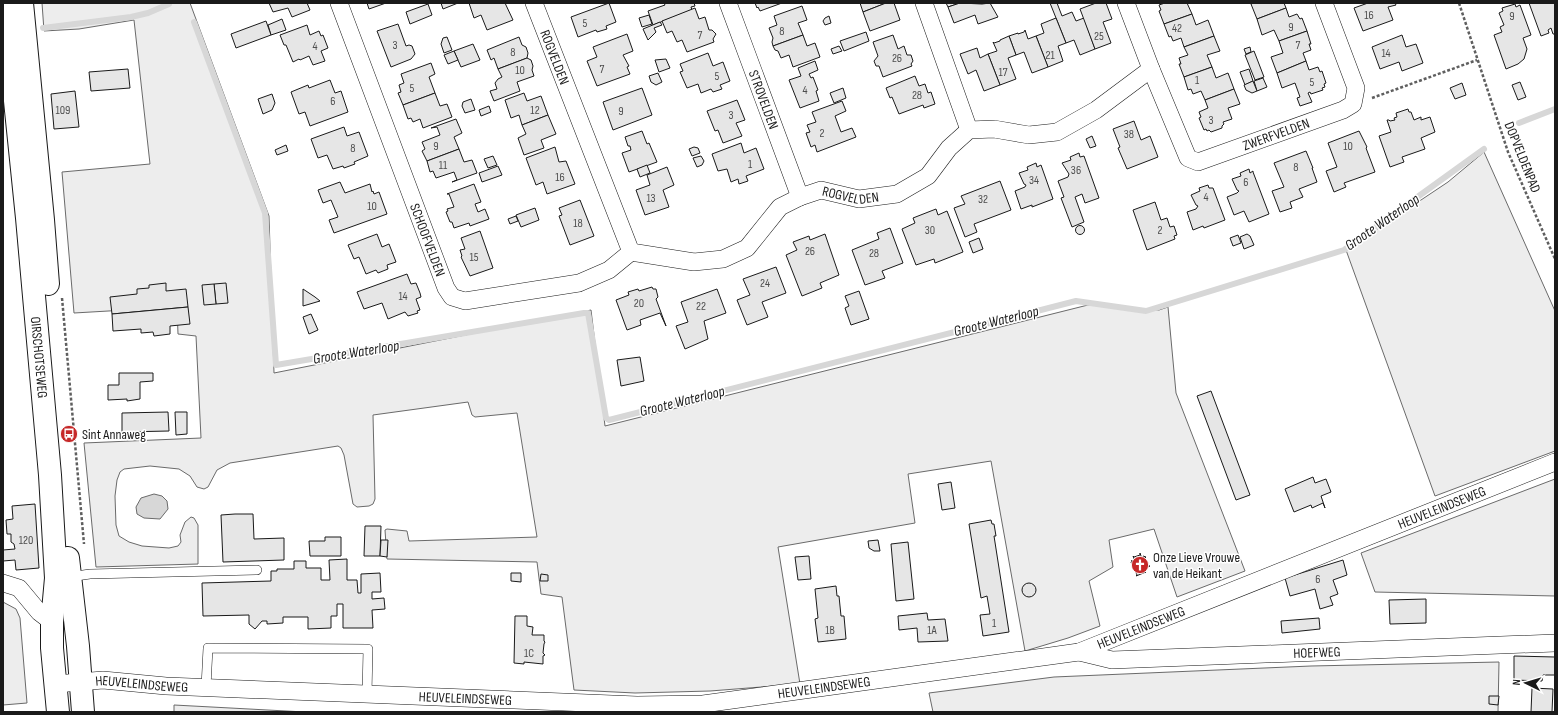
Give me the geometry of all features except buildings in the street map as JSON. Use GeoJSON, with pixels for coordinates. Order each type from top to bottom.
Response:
{"type":"FeatureCollection","features":[{"type":"Feature","properties":{"kind":"main road","name":"OIRSCHOTSEWEG"},"geometry":{"type":"LineString","coordinates":[[5,3],[50,475],[72,576],[52,622],[52,648],[58,712]]}},
{"type":"Feature","properties":{"kind":"main road","name":"OIRSCHOTSEWEG"},"geometry":{"type":"LineString","coordinates":[[22,3],[43,220],[83,712]]}},
{"type":"Feature","properties":{"kind":"street","name":"SCHOOFVELDEN"},"geometry":{"type":"LineString","coordinates":[[339,3],[446,288],[452,297],[465,301],[579,283],[609,270],[631,252]]}},
{"type":"Feature","properties":{"kind":"street","name":"ROGVELDEN"},"geometry":{"type":"LineString","coordinates":[[534,3],[631,252],[694,262],[723,259],[746,248],[780,207],[800,197],[821,190],[859,199],[897,194],[928,176],[949,148],[970,130]]}},
{"type":"Feature","properties":{"kind":"street","name":"STROVELDEN"},"geometry":{"type":"LineString","coordinates":[[728,3],[800,197]]}},
{"type":"Feature","properties":{"kind":"street"},"geometry":{"type":"LineString","coordinates":[[924,3],[970,130],[994,129],[1029,135],[1057,132],[1096,110],[1151,70],[1126,3]]}},
{"type":"Feature","properties":{"kind":"street"},"geometry":{"type":"LineString","coordinates":[[1324,3],[1356,88],[1353,104]]}},
{"type":"Feature","properties":{"kind":"street","name":"ZWERFVELDEN"},"geometry":{"type":"LineString","coordinates":[[1151,70],[1188,158],[1198,162],[1343,110],[1353,104]]}},
{"type":"Feature","properties":{"kind":"street","name":"HEUVELEINDSEWEG"},"geometry":{"type":"LineString","coordinates":[[56,684],[103,680],[166,686],[638,705],[703,704],[1079,652],[1555,462]]}},
{"type":"Feature","properties":{"kind":"street"},"geometry":{"type":"LineString","coordinates":[[3,583],[19,588],[39,612],[52,622]]}},
{"type":"Feature","properties":{"kind":"street","name":"HOEFWEG"},"geometry":{"type":"LineString","coordinates":[[1079,652],[1112,660],[1555,643]]}},
{"type":"Feature","properties":{"kind":"lane"},"geometry":{"type":"LineString","coordinates":[[72,576],[257,570]]}},
{"type":"Feature","properties":{"kind":"lane"},"geometry":{"type":"LineString","coordinates":[[206,687],[208,648],[368,649],[367,694]]}},
{"type":"Feature","properties":{"kind":"path","name":"DOPVELDENPAD"},"geometry":{"type":"LineString","coordinates":[[1459,3],[1508,152],[1555,259]]}},
{"type":"Feature","properties":{"kind":"path"},"geometry":{"type":"LineString","coordinates":[[1353,104],[1477,60]]}},
{"type":"Feature","properties":{"kind":"path","name":"OIRSCHOTSEWEG"},"geometry":{"type":"LineString","coordinates":[[62,297],[83,538],[72,576]]}},
{"type":"Feature","properties":{"kind":"shaded area"},"geometry":{"type":"Polygon","coordinates":[[[42,3],[190,3],[269,216],[274,373],[591,310],[605,426],[1088,305],[1159,310],[1168,307],[1176,393],[1245,571],[1177,597],[1154,529],[1109,540],[1113,567],[1089,581],[1100,626],[1068,638],[1025,651],[991,461],[908,474],[915,523],[778,547],[800,684],[710,691],[635,693],[574,690],[562,597],[541,594],[537,562],[387,559],[385,530],[387,529],[407,531],[409,541],[537,537],[517,413],[475,417],[472,415],[468,402],[373,415],[375,499],[373,504],[369,506],[357,507],[353,504],[344,455],[341,448],[338,446],[230,463],[217,470],[208,487],[204,489],[197,487],[190,476],[179,469],[150,466],[124,469],[120,472],[117,480],[115,496],[116,525],[119,536],[129,542],[142,546],[169,548],[178,546],[181,542],[180,535],[185,522],[191,517],[194,518],[198,525],[198,564],[96,567],[84,443],[201,438],[196,336],[178,334],[177,307],[74,313],[62,172],[150,164],[134,20],[79,29],[44,31],[42,3]]]}},
{"type":"Feature","properties":{"kind":"shaded area"},"geometry":{"type":"Polygon","coordinates":[[[1484,152],[1555,311],[1555,451],[1435,496],[1346,250],[1448,182],[1484,152]]]}},
{"type":"Feature","properties":{"kind":"shaded area"},"geometry":{"type":"Polygon","coordinates":[[[1555,479],[1555,596],[1375,592],[1361,553],[1555,479]]]}},
{"type":"Feature","properties":{"kind":"shaded area"},"geometry":{"type":"Polygon","coordinates":[[[154,494],[162,496],[167,501],[168,509],[160,519],[144,518],[137,514],[136,507],[141,498],[154,494]]]}},
{"type":"Feature","properties":{"kind":"shaded area"},"geometry":{"type":"Polygon","coordinates":[[[3,602],[16,609],[20,618],[27,703],[3,705],[3,602]]]}},
{"type":"Feature","properties":{"kind":"shaded area"},"geometry":{"type":"Polygon","coordinates":[[[1499,662],[1498,712],[933,712],[929,693],[1054,677],[1311,666],[1499,662]]]}},
{"type":"Feature","properties":{"kind":"shaded area"},"geometry":{"type":"Polygon","coordinates":[[[174,705],[305,712],[174,712],[174,705]]]}},
{"type":"Feature","properties":{"kind":"waterway","name":"Groote Waterloop"},"geometry":{"type":"LineString","coordinates":[[43,28],[131,17],[148,13],[169,4]]}},
{"type":"Feature","properties":{"kind":"waterway","name":"Groote Waterloop"},"geometry":{"type":"LineString","coordinates":[[194,22],[265,213],[276,365],[588,313],[606,418],[609,420],[1076,301],[1146,311],[1344,250],[1484,149]]}},
{"type":"Feature","properties":{"kind":"waterway","name":"Groote Waterloop"},"geometry":{"type":"LineString","coordinates":[[1519,123],[1555,109]]}},
{"type":"Feature","properties":{"kind":"place","name":"Sint Annaweg"},"geometry":{"type":"Point","coordinates":[69,434]}},
{"type":"Feature","properties":{"kind":"place","name":"Onze Lieve Vrouwe van de Heikant"},"geometry":{"type":"Point","coordinates":[1140,565]}}]}
